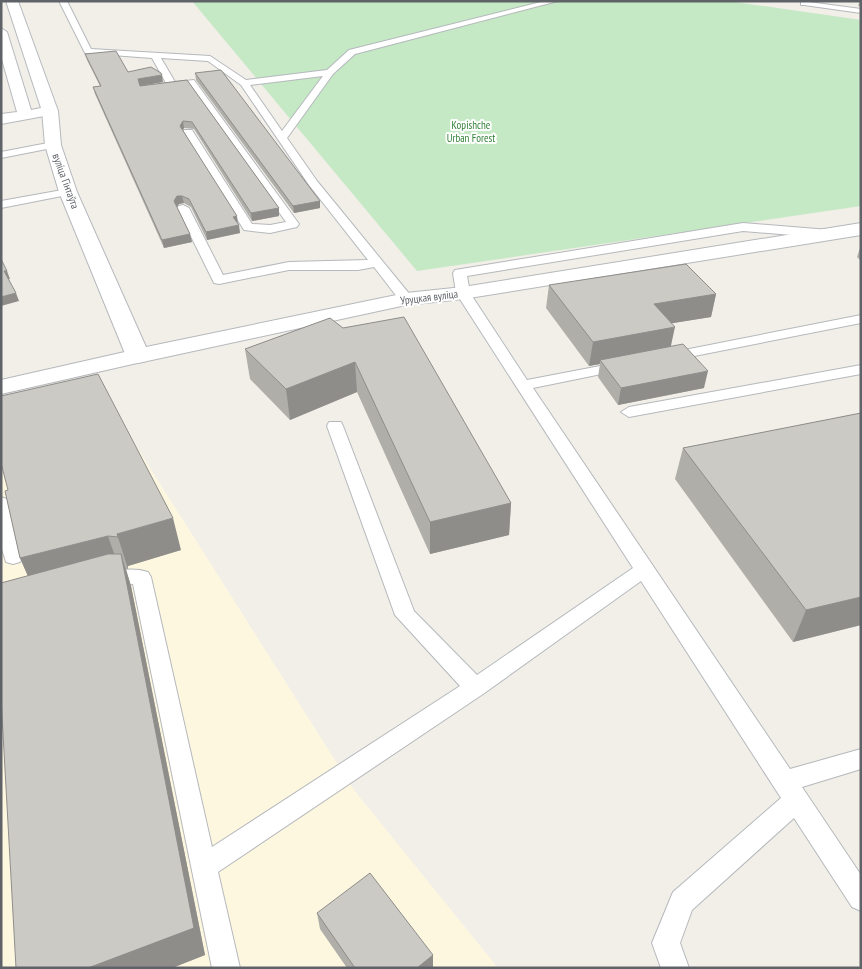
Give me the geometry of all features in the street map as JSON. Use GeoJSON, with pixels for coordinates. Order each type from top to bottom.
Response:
{"type":"FeatureCollection","features":[{"type":"Feature","properties":{"kind":"street","name":"вуліца Гінтаўта"},"geometry":{"type":"LineString","coordinates":[[12,1],[50,110],[53,145],[68,192],[138,356]]}},
{"type":"Feature","properties":{"kind":"street"},"geometry":{"type":"LineString","coordinates":[[1,32],[25,115],[53,145]]}},
{"type":"Feature","properties":{"kind":"street"},"geometry":{"type":"LineString","coordinates":[[1,119],[50,110]]}},
{"type":"Feature","properties":{"kind":"street","name":"Уруцкая вуліца"},"geometry":{"type":"LineString","coordinates":[[1,388],[138,356],[406,299],[463,293],[861,229]]}},
{"type":"Feature","properties":{"kind":"lane"},"geometry":{"type":"LineString","coordinates":[[63,1],[88,51],[210,59],[244,83],[314,183],[406,299]]}},
{"type":"Feature","properties":{"kind":"lane"},"geometry":{"type":"LineString","coordinates":[[282,138],[330,72],[352,52],[555,1]]}},
{"type":"Feature","properties":{"kind":"lane"},"geometry":{"type":"LineString","coordinates":[[804,4],[861,11]]}},
{"type":"Feature","properties":{"kind":"lane"},"geometry":{"type":"LineString","coordinates":[[154,55],[172,84]]}},
{"type":"Feature","properties":{"kind":"lane"},"geometry":{"type":"LineString","coordinates":[[244,83],[330,72]]}},
{"type":"Feature","properties":{"kind":"lane"},"geometry":{"type":"LineString","coordinates":[[153,87],[190,82],[293,224],[270,229],[248,227],[188,132]]}},
{"type":"Feature","properties":{"kind":"lane"},"geometry":{"type":"LineString","coordinates":[[1,155],[53,145]]}},
{"type":"Feature","properties":{"kind":"lane"},"geometry":{"type":"LineString","coordinates":[[1,205],[68,192]]}},
{"type":"Feature","properties":{"kind":"lane"},"geometry":{"type":"LineString","coordinates":[[183,208],[218,280],[289,266],[358,266],[376,263]]}},
{"type":"Feature","properties":{"kind":"lane"},"geometry":{"type":"LineString","coordinates":[[463,293],[861,898]]}},
{"type":"Feature","properties":{"kind":"lane"},"geometry":{"type":"LineString","coordinates":[[655,360],[861,319]]}},
{"type":"Feature","properties":{"kind":"lane"},"geometry":{"type":"LineString","coordinates":[[524,386],[635,364]]}},
{"type":"Feature","properties":{"kind":"lane"},"geometry":{"type":"LineString","coordinates":[[629,412],[861,368]]}},
{"type":"Feature","properties":{"kind":"lane"},"geometry":{"type":"LineString","coordinates":[[335,426],[405,615],[475,688]]}},
{"type":"Feature","properties":{"kind":"lane"},"geometry":{"type":"LineString","coordinates":[[1,503],[13,557]]}},
{"type":"Feature","properties":{"kind":"lane"},"geometry":{"type":"LineString","coordinates":[[205,866],[475,688],[645,569]]}},
{"type":"Feature","properties":{"kind":"lane"},"geometry":{"type":"LineString","coordinates":[[92,584],[119,577],[141,577],[226,968]]}},
{"type":"Feature","properties":{"kind":"lane"},"geometry":{"type":"LineString","coordinates":[[674,968],[666,943],[682,901],[790,791],[860,759]]}},
{"type":"Feature","properties":{"kind":"shaded area"},"geometry":{"type":"Polygon","coordinates":[[[105,397],[354,790],[498,968],[1,968],[1,421],[105,397]]]}},
{"type":"Feature","properties":{"kind":"green space","name":"Kopishche Urban Forest"},"geometry":{"type":"Polygon","coordinates":[[[192,1],[728,1],[861,20],[861,206],[417,271],[192,1]]]}},
{"type":"Feature","properties":{"kind":"building"},"geometry":{"type":"Polygon","coordinates":[[[116,51],[128,72],[151,67],[161,73],[162,75],[138,79],[140,86],[187,80],[279,208],[251,213],[192,122],[183,121],[180,126],[237,216],[233,217],[239,225],[206,232],[189,199],[177,196],[174,201],[190,234],[162,240],[93,87],[101,86],[85,54],[116,51]]]}},
{"type":"Feature","properties":{"kind":"building"},"geometry":{"type":"Polygon","coordinates":[[[221,70],[320,201],[293,206],[195,73],[221,70]]]}},
{"type":"Feature","properties":{"kind":"building"},"geometry":{"type":"Polygon","coordinates":[[[1,259],[7,271],[4,271],[16,293],[1,297],[1,259]]]}},
{"type":"Feature","properties":{"kind":"building"},"geometry":{"type":"Polygon","coordinates":[[[686,264],[716,294],[654,304],[675,327],[593,342],[549,285],[686,264]]]}},
{"type":"Feature","properties":{"kind":"building"},"geometry":{"type":"Polygon","coordinates":[[[404,317],[511,503],[430,522],[355,362],[286,389],[245,349],[330,318],[343,328],[404,317]]]}},
{"type":"Feature","properties":{"kind":"building"},"geometry":{"type":"Polygon","coordinates":[[[683,344],[708,371],[621,388],[600,360],[683,344]]]}},
{"type":"Feature","properties":{"kind":"building"},"geometry":{"type":"Polygon","coordinates":[[[98,374],[173,518],[117,534],[118,537],[108,536],[20,558],[5,491],[8,490],[1,463],[1,396],[98,374]]]}},
{"type":"Feature","properties":{"kind":"building"},"geometry":{"type":"Polygon","coordinates":[[[861,413],[861,597],[806,610],[683,448],[861,413]]]}},
{"type":"Feature","properties":{"kind":"building"},"geometry":{"type":"Polygon","coordinates":[[[108,554],[121,554],[194,928],[88,968],[16,968],[1,697],[1,583],[108,554]]]}},
{"type":"Feature","properties":{"kind":"building"},"geometry":{"type":"Polygon","coordinates":[[[370,873],[433,955],[417,968],[355,968],[317,913],[370,873]]]}}]}
